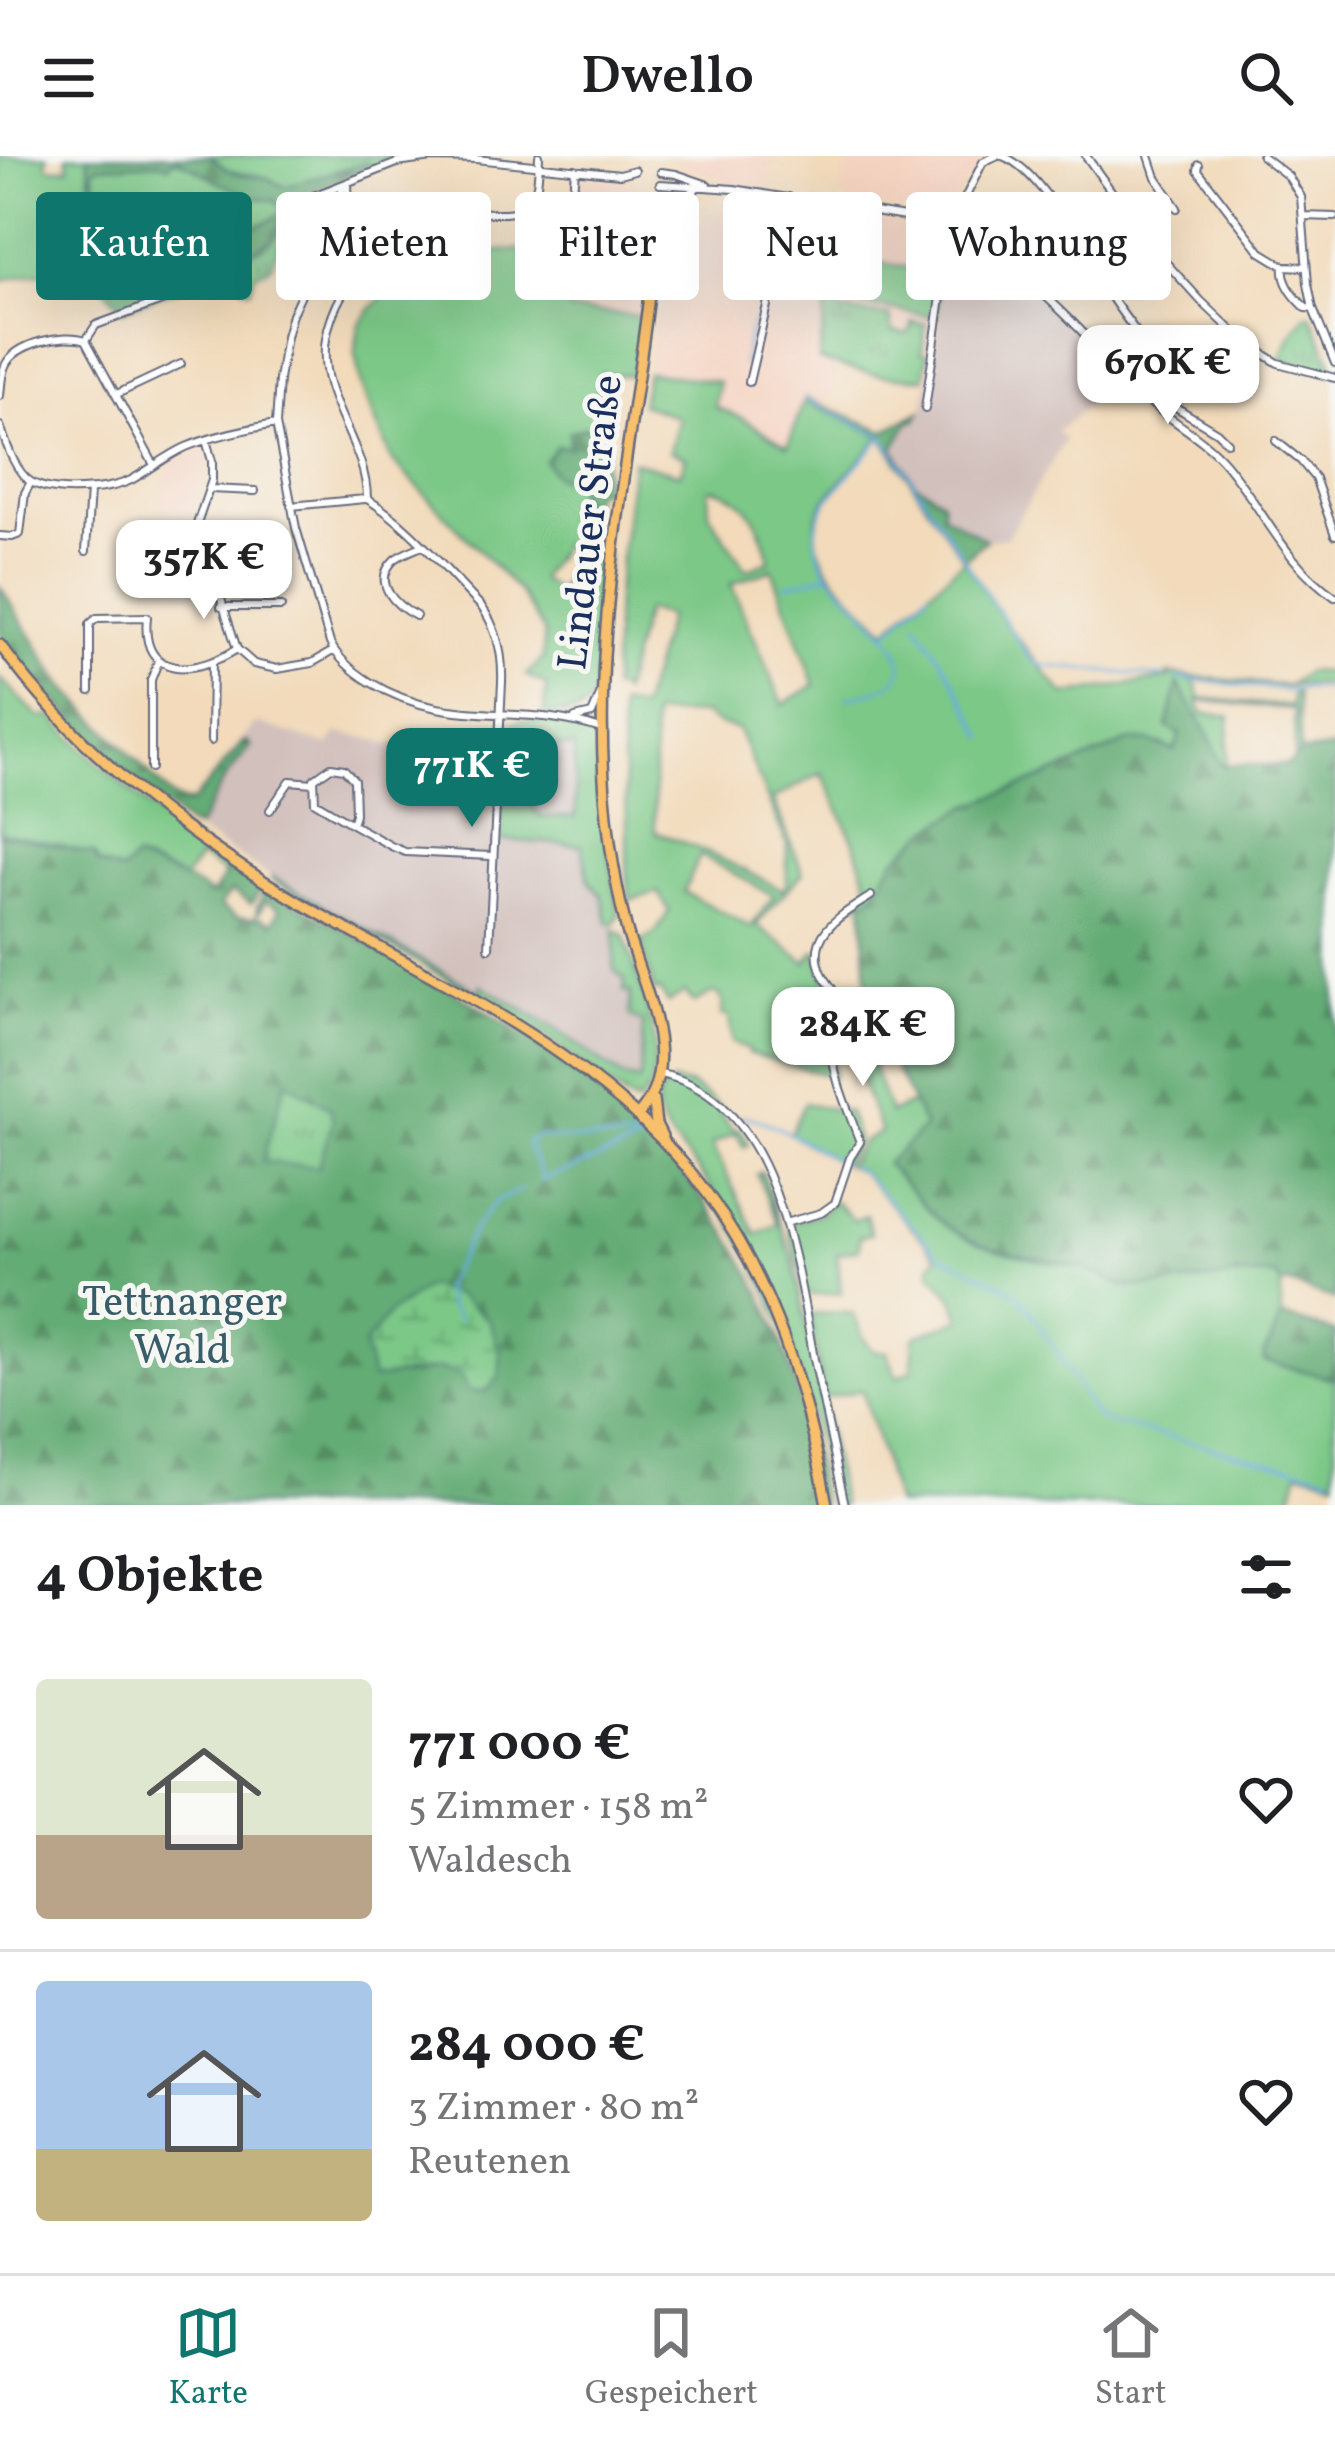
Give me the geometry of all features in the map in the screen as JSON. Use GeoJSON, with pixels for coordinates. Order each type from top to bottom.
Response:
{"type":"FeatureCollection","features":[{"type":"Feature","properties":{"kind":"main road","name":"Lindauer Straße"},"geometry":{"type":"LineString","coordinates":[[637,1116],[653,1097],[661,1058],[622,909],[607,814],[601,691],[611,556],[646,300]]}},
{"type":"Feature","properties":{"kind":"main road"},"geometry":{"type":"LineString","coordinates":[[0,646],[76,735],[192,835],[291,898],[518,1025],[592,1079],[667,1146],[725,1219],[767,1295],[804,1399],[827,1505]]}},
{"type":"Feature","properties":{"kind":"main road"},"geometry":{"type":"LineString","coordinates":[[653,1097],[656,1124],[667,1146]]}},
{"type":"Feature","properties":{"kind":"street"},"geometry":{"type":"LineString","coordinates":[[968,192],[983,162],[999,156],[1010,159],[1053,205],[1144,341]]}},
{"type":"Feature","properties":{"kind":"street"},"geometry":{"type":"LineString","coordinates":[[1086,156],[1150,244],[1244,341],[1279,363],[1335,377]]}},
{"type":"Feature","properties":{"kind":"street"},"geometry":{"type":"LineString","coordinates":[[1149,156],[1156,177],[1178,208]]}},
{"type":"Feature","properties":{"kind":"street"},"geometry":{"type":"LineString","coordinates":[[1262,156],[1296,185],[1301,196],[1313,309],[1335,363]]}},
{"type":"Feature","properties":{"kind":"street"},"geometry":{"type":"LineString","coordinates":[[325,192],[382,167],[419,159],[539,161],[620,174],[635,170]]}},
{"type":"Feature","properties":{"kind":"street"},"geometry":{"type":"LineString","coordinates":[[488,948],[502,667],[495,630],[481,606],[422,545],[367,499],[365,478],[326,371],[326,337],[337,306],[387,242],[443,215],[524,208],[536,191],[539,161]]}},
{"type":"Feature","properties":{"kind":"street"},"geometry":{"type":"LineString","coordinates":[[1199,165],[1198,170],[1267,257],[1284,266],[1305,266]]}},
{"type":"Feature","properties":{"kind":"street"},"geometry":{"type":"LineString","coordinates":[[573,192],[575,169]]}},
{"type":"Feature","properties":{"kind":"street"},"geometry":{"type":"LineString","coordinates":[[661,172],[711,187]]}},
{"type":"Feature","properties":{"kind":"street"},"geometry":{"type":"LineString","coordinates":[[342,192],[348,183]]}},
{"type":"Feature","properties":{"kind":"street"},"geometry":{"type":"LineString","coordinates":[[348,183],[348,192]]}},
{"type":"Feature","properties":{"kind":"street"},"geometry":{"type":"LineString","coordinates":[[660,184],[750,192]]}},
{"type":"Feature","properties":{"kind":"street"},"geometry":{"type":"LineString","coordinates":[[689,192],[711,187]]}},
{"type":"Feature","properties":{"kind":"street"},"geometry":{"type":"LineString","coordinates":[[1303,216],[1335,217]]}},
{"type":"Feature","properties":{"kind":"street"},"geometry":{"type":"LineString","coordinates":[[1284,266],[1283,276],[1294,296],[1313,309]]}},
{"type":"Feature","properties":{"kind":"street"},"geometry":{"type":"LineString","coordinates":[[86,340],[96,325],[164,300]]}},
{"type":"Feature","properties":{"kind":"street"},"geometry":{"type":"LineString","coordinates":[[300,300],[281,361],[276,424],[291,506],[318,610],[334,650],[357,674],[412,704],[452,712],[572,719],[601,729]]}},
{"type":"Feature","properties":{"kind":"street"},"geometry":{"type":"LineString","coordinates":[[749,382],[768,300]]}},
{"type":"Feature","properties":{"kind":"street"},"geometry":{"type":"LineString","coordinates":[[925,409],[941,300]]}},
{"type":"Feature","properties":{"kind":"street"},"geometry":{"type":"LineString","coordinates":[[1048,300],[1157,408],[1216,453],[1292,558],[1335,597]]}},
{"type":"Feature","properties":{"kind":"street"},"geometry":{"type":"LineString","coordinates":[[0,397],[4,368],[11,357],[56,337],[86,340],[154,465]]}},
{"type":"Feature","properties":{"kind":"street"},"geometry":{"type":"LineString","coordinates":[[0,351],[11,357]]}},
{"type":"Feature","properties":{"kind":"street"},"geometry":{"type":"LineString","coordinates":[[117,394],[181,364]]}},
{"type":"Feature","properties":{"kind":"street"},"geometry":{"type":"LineString","coordinates":[[1120,374],[1128,368],[1227,442]]}},
{"type":"Feature","properties":{"kind":"street"},"geometry":{"type":"LineString","coordinates":[[0,428],[31,482],[89,490],[127,482],[206,440],[276,424]]}},
{"type":"Feature","properties":{"kind":"street"},"geometry":{"type":"LineString","coordinates":[[206,440],[213,466],[197,524],[237,649],[254,664],[277,670],[312,663],[334,650]]}},
{"type":"Feature","properties":{"kind":"street"},"geometry":{"type":"LineString","coordinates":[[1276,441],[1315,478],[1335,535]]}},
{"type":"Feature","properties":{"kind":"street"},"geometry":{"type":"LineString","coordinates":[[0,536],[20,534],[31,482]]}},
{"type":"Feature","properties":{"kind":"street"},"geometry":{"type":"LineString","coordinates":[[210,488],[255,490]]}},
{"type":"Feature","properties":{"kind":"street"},"geometry":{"type":"LineString","coordinates":[[86,550],[89,490]]}},
{"type":"Feature","properties":{"kind":"street"},"geometry":{"type":"LineString","coordinates":[[291,506],[367,499]]}},
{"type":"Feature","properties":{"kind":"street"},"geometry":{"type":"LineString","coordinates":[[416,616],[393,602],[385,584],[394,561],[422,545]]}},
{"type":"Feature","properties":{"kind":"street"},"geometry":{"type":"LineString","coordinates":[[205,551],[268,550]]}},
{"type":"Feature","properties":{"kind":"street"},"geometry":{"type":"LineString","coordinates":[[221,607],[281,607]]}},
{"type":"Feature","properties":{"kind":"street"},"geometry":{"type":"LineString","coordinates":[[90,691],[92,620],[147,617],[146,641],[158,662],[192,666],[237,649]]}},
{"type":"Feature","properties":{"kind":"street"},"geometry":{"type":"LineString","coordinates":[[151,768],[151,680],[158,662]]}},
{"type":"Feature","properties":{"kind":"street"},"geometry":{"type":"LineString","coordinates":[[211,741],[212,662]]}},
{"type":"Feature","properties":{"kind":"street"},"geometry":{"type":"LineString","coordinates":[[572,719],[592,714],[601,691]]}},
{"type":"Feature","properties":{"kind":"street"},"geometry":{"type":"LineString","coordinates":[[352,824],[355,792],[351,774],[332,767],[313,783],[314,802],[352,824],[405,852],[492,856]]}},
{"type":"Feature","properties":{"kind":"street"},"geometry":{"type":"LineString","coordinates":[[270,810],[290,781],[313,783]]}},
{"type":"Feature","properties":{"kind":"street"},"geometry":{"type":"LineString","coordinates":[[785,1223],[821,1213],[835,1203],[860,1142],[833,1062],[837,999],[821,971],[820,949],[834,920],[871,896]]}},
{"type":"Feature","properties":{"kind":"street"},"geometry":{"type":"LineString","coordinates":[[660,1074],[703,1089],[733,1116],[756,1152],[800,1275],[845,1505]]}},
{"type":"Feature","properties":{"kind":"shaded area"},"geometry":{"type":"Polygon","coordinates":[[[675,156],[776,156],[768,192],[728,192],[723,180],[686,168],[675,156]]]}},
{"type":"Feature","properties":{"kind":"shaded area"},"geometry":{"type":"Polygon","coordinates":[[[849,156],[986,156],[959,192],[906,192],[906,210],[882,206],[882,192],[841,192],[849,156]]]}},
{"type":"Feature","properties":{"kind":"shaded area"},"geometry":{"type":"Polygon","coordinates":[[[580,179],[624,183],[646,192],[579,192],[580,179]]]}},
{"type":"Feature","properties":{"kind":"shaded area"},"geometry":{"type":"Polygon","coordinates":[[[723,209],[723,300],[832,300],[937,317],[928,381],[836,367],[827,409],[805,399],[789,446],[647,372],[659,300],[699,300],[699,220],[719,215],[723,209]]]}},
{"type":"Feature","properties":{"kind":"shaded area"},"geometry":{"type":"Polygon","coordinates":[[[882,220],[906,224],[906,267],[882,263],[882,220]]]}},
{"type":"Feature","properties":{"kind":"shaded area"},"geometry":{"type":"Polygon","coordinates":[[[569,300],[642,300],[641,316],[568,311],[569,300]]]}},
{"type":"Feature","properties":{"kind":"shaded area"},"geometry":{"type":"Polygon","coordinates":[[[942,300],[1042,300],[1120,379],[1057,431],[1065,440],[1007,537],[986,540],[943,514],[942,500],[914,482],[894,447],[911,419],[918,422],[942,300]]]}},
{"type":"Feature","properties":{"kind":"shaded area"},"geometry":{"type":"Polygon","coordinates":[[[206,442],[212,466],[202,469],[197,491],[202,498],[196,515],[156,507],[171,458],[206,442]]]}},
{"type":"Feature","properties":{"kind":"shaded area"},"geometry":{"type":"Polygon","coordinates":[[[256,723],[329,746],[337,733],[384,744],[414,745],[415,734],[444,734],[445,729],[495,731],[493,782],[497,782],[500,745],[575,747],[576,817],[540,817],[532,806],[495,804],[493,840],[600,846],[615,930],[614,970],[625,980],[634,1016],[643,1023],[640,1086],[626,1085],[525,1019],[198,831],[190,802],[256,723]]]}},
{"type":"Feature","properties":{"kind":"green space"},"geometry":{"type":"Polygon","coordinates":[[[0,156],[48,156],[46,164],[51,168],[69,168],[67,156],[88,156],[92,192],[36,192],[36,273],[0,280],[0,156]]]}},
{"type":"Feature","properties":{"kind":"green space"},"geometry":{"type":"Polygon","coordinates":[[[88,156],[210,156],[229,171],[264,177],[286,187],[366,162],[369,167],[310,192],[276,192],[276,202],[236,190],[179,160],[168,166],[98,166],[93,171],[97,192],[92,192],[88,156]]]}},
{"type":"Feature","properties":{"kind":"green space"},"geometry":{"type":"Polygon","coordinates":[[[210,156],[403,156],[369,167],[366,162],[286,187],[232,171],[210,156]]]}},
{"type":"Feature","properties":{"kind":"green space"},"geometry":{"type":"Polygon","coordinates":[[[179,159],[218,182],[249,192],[97,192],[93,171],[98,166],[179,159]]]}},
{"type":"Feature","properties":{"kind":"green space"},"geometry":{"type":"Polygon","coordinates":[[[252,193],[276,202],[276,216],[252,227],[252,193]]]}},
{"type":"Feature","properties":{"kind":"green space"},"geometry":{"type":"Polygon","coordinates":[[[276,216],[276,237],[252,251],[252,227],[276,216]]]}},
{"type":"Feature","properties":{"kind":"green space"},"geometry":{"type":"Polygon","coordinates":[[[276,236],[270,267],[255,274],[252,283],[252,252],[276,236]]]}},
{"type":"Feature","properties":{"kind":"green space"},"geometry":{"type":"Polygon","coordinates":[[[515,250],[515,300],[570,300],[569,310],[641,316],[634,376],[600,373],[595,429],[587,427],[555,475],[574,483],[578,508],[540,579],[558,591],[581,549],[608,556],[593,697],[579,712],[544,714],[546,685],[526,675],[543,659],[544,632],[520,593],[391,459],[361,386],[355,352],[359,326],[380,300],[491,300],[491,252],[515,250]]]}},
{"type":"Feature","properties":{"kind":"green space"},"geometry":{"type":"Polygon","coordinates":[[[882,263],[906,267],[906,300],[939,300],[937,317],[834,300],[882,300],[882,263]]]}},
{"type":"Feature","properties":{"kind":"green space"},"geometry":{"type":"Polygon","coordinates":[[[114,300],[147,300],[122,310],[114,300]]]}},
{"type":"Feature","properties":{"kind":"green space"},"geometry":{"type":"Polygon","coordinates":[[[827,301],[840,304],[840,311],[890,316],[892,331],[905,334],[912,322],[926,324],[924,378],[871,373],[819,360],[827,301]]]}},
{"type":"Feature","properties":{"kind":"green space"},"geometry":{"type":"Polygon","coordinates":[[[1311,314],[1333,372],[1280,360],[1291,335],[1311,314]]]}},
{"type":"Feature","properties":{"kind":"green space"},"geometry":{"type":"Polygon","coordinates":[[[647,372],[719,382],[715,407],[788,446],[804,401],[881,436],[830,494],[818,513],[816,532],[829,569],[886,630],[964,560],[1009,628],[1064,695],[1169,678],[1167,674],[1287,686],[1307,671],[1335,673],[1335,685],[1288,687],[1182,677],[1195,682],[1201,698],[1291,707],[1297,692],[1301,753],[1295,759],[1294,710],[1198,700],[1202,713],[1230,716],[1226,765],[1222,765],[1178,685],[1181,734],[1174,751],[1161,744],[1130,741],[968,806],[913,843],[871,896],[852,905],[869,887],[822,773],[773,799],[803,873],[756,925],[806,962],[819,952],[836,999],[831,1024],[834,1077],[748,1053],[732,1043],[729,1016],[721,1015],[719,994],[694,1003],[685,992],[668,1003],[660,990],[655,992],[641,942],[656,932],[669,911],[658,892],[630,900],[620,705],[641,709],[668,616],[645,610],[622,693],[612,689],[616,598],[633,461],[680,474],[686,457],[670,451],[679,417],[641,404],[647,372]],[[708,490],[709,513],[746,570],[770,561],[758,525],[745,506],[726,493],[708,490]],[[772,569],[731,584],[783,704],[815,685],[772,569]],[[703,714],[653,715],[655,832],[782,890],[787,883],[787,844],[738,730],[703,714]],[[700,855],[684,892],[751,927],[774,896],[700,855]]]}},
{"type":"Feature","properties":{"kind":"green space"},"geometry":{"type":"Polygon","coordinates":[[[805,398],[884,431],[920,412],[894,448],[914,482],[942,500],[943,514],[986,540],[964,560],[881,436],[805,398]]]}},
{"type":"Feature","properties":{"kind":"green space"},"geometry":{"type":"Polygon","coordinates":[[[595,429],[593,447],[605,449],[603,491],[594,491],[588,522],[577,518],[581,497],[574,483],[555,476],[545,461],[557,446],[569,447],[569,432],[595,429]]]}},
{"type":"Feature","properties":{"kind":"green space"},"geometry":{"type":"Polygon","coordinates":[[[0,586],[61,683],[172,797],[192,802],[247,741],[251,746],[225,778],[197,828],[112,761],[14,655],[0,635],[0,586]]]}},
{"type":"Feature","properties":{"kind":"green space"},"geometry":{"type":"Polygon","coordinates":[[[0,678],[39,717],[51,716],[167,822],[231,865],[226,874],[200,857],[184,879],[136,859],[122,872],[59,845],[0,833],[0,678]]]}},
{"type":"Feature","properties":{"kind":"green space"},"geometry":{"type":"Polygon","coordinates":[[[1178,684],[1222,765],[1288,765],[1301,753],[1335,748],[1335,1300],[1287,1283],[1281,1286],[1277,1276],[1129,1286],[1076,1266],[991,1248],[944,1224],[886,1164],[925,1127],[883,1044],[869,1038],[863,903],[894,860],[929,830],[968,806],[1130,741],[1148,741],[1174,751],[1180,734],[1167,727],[1178,684]]]}},
{"type":"Feature","properties":{"kind":"green space"},"geometry":{"type":"Polygon","coordinates":[[[522,720],[569,724],[594,734],[619,915],[614,924],[608,923],[603,897],[589,881],[582,845],[499,840],[501,804],[532,806],[541,817],[576,817],[574,747],[500,745],[504,728],[522,720]]]}},
{"type":"Feature","properties":{"kind":"green space","name":"Tettnanger Wald"},"geometry":{"type":"Polygon","coordinates":[[[0,833],[94,854],[99,864],[122,872],[135,859],[212,895],[231,865],[264,885],[251,904],[231,891],[220,906],[237,917],[272,923],[280,909],[266,901],[257,915],[267,888],[481,1008],[611,1102],[668,1157],[719,1221],[761,1294],[791,1371],[823,1505],[0,1505],[0,833]],[[286,1082],[263,1161],[330,1108],[286,1082]]]}},
{"type":"Feature","properties":{"kind":"green space"},"geometry":{"type":"Polygon","coordinates":[[[272,877],[479,992],[481,985],[555,1029],[623,1078],[640,1081],[643,1023],[630,1016],[630,992],[624,992],[625,980],[614,970],[615,930],[624,935],[654,1046],[649,1088],[638,1103],[630,1101],[533,1027],[272,877]]]}},
{"type":"Feature","properties":{"kind":"green space"},"geometry":{"type":"Polygon","coordinates":[[[869,1038],[883,1043],[889,1055],[873,1067],[890,1113],[913,1103],[925,1127],[886,1164],[946,1226],[999,1250],[1081,1267],[1130,1287],[1229,1275],[1277,1276],[1281,1316],[1335,1332],[1335,1479],[1299,1471],[1289,1505],[896,1505],[862,1390],[824,1398],[810,1315],[853,1314],[865,1341],[874,1351],[887,1352],[897,1377],[912,1370],[914,1337],[961,1319],[954,1298],[931,1273],[938,1256],[860,1171],[848,1166],[862,1142],[881,1132],[851,1058],[869,1055],[869,1038]]]}},
{"type":"Feature","properties":{"kind":"green space"},"geometry":{"type":"Polygon","coordinates":[[[286,1081],[330,1108],[333,1121],[318,1167],[262,1162],[286,1081]]]}},
{"type":"Feature","properties":{"kind":"green space"},"geometry":{"type":"Polygon","coordinates":[[[673,1082],[692,1086],[723,1109],[721,1114],[732,1129],[741,1130],[749,1144],[744,1147],[736,1133],[712,1145],[756,1234],[778,1224],[757,1174],[762,1172],[793,1260],[842,1505],[831,1505],[804,1389],[764,1283],[706,1181],[658,1116],[661,1092],[673,1082]]]}},
{"type":"Feature","properties":{"kind":"green space"},"geometry":{"type":"Polygon","coordinates":[[[804,1103],[848,1112],[857,1139],[844,1165],[790,1134],[804,1103]]]}},
{"type":"Feature","properties":{"kind":"green space"},"geometry":{"type":"Polygon","coordinates":[[[835,1201],[854,1221],[866,1215],[871,1234],[860,1236],[859,1249],[837,1254],[841,1293],[811,1295],[806,1293],[789,1228],[791,1223],[820,1214],[835,1201]]]}},
{"type":"Feature","properties":{"kind":"green space"},"geometry":{"type":"Polygon","coordinates":[[[428,1286],[458,1296],[489,1320],[500,1350],[500,1376],[486,1392],[468,1391],[461,1374],[439,1369],[372,1379],[364,1345],[389,1313],[428,1286]]]}},
{"type":"Feature","properties":{"kind":"green space"},"geometry":{"type":"Polygon","coordinates":[[[1281,1316],[1335,1332],[1335,1379],[1264,1361],[1281,1316]]]}},
{"type":"Feature","properties":{"kind":"waterway"},"geometry":{"type":"LineString","coordinates":[[743,364],[752,323]]}},
{"type":"Feature","properties":{"kind":"waterway"},"geometry":{"type":"LineString","coordinates":[[804,399],[883,436],[964,558]]}},
{"type":"Feature","properties":{"kind":"waterway"},"geometry":{"type":"LineString","coordinates":[[847,697],[883,688],[900,674],[900,657],[889,638],[833,578],[822,561],[816,529],[829,498],[883,436]]}},
{"type":"Feature","properties":{"kind":"waterway"},"geometry":{"type":"LineString","coordinates":[[965,561],[1038,665],[1164,677]]}},
{"type":"Feature","properties":{"kind":"waterway"},"geometry":{"type":"LineString","coordinates":[[786,585],[830,574]]}},
{"type":"Feature","properties":{"kind":"waterway"},"geometry":{"type":"LineString","coordinates":[[888,631],[930,591]]}},
{"type":"Feature","properties":{"kind":"waterway"},"geometry":{"type":"LineString","coordinates":[[917,623],[985,738]]}},
{"type":"Feature","properties":{"kind":"waterway"},"geometry":{"type":"LineString","coordinates":[[1177,678],[1288,691],[1335,690]]}},
{"type":"Feature","properties":{"kind":"waterway"},"geometry":{"type":"LineString","coordinates":[[742,1116],[782,1129],[843,1164]]}},
{"type":"Feature","properties":{"kind":"waterway"},"geometry":{"type":"LineString","coordinates":[[537,1136],[559,1139],[646,1140],[541,1181],[527,1143],[537,1136]]}},
{"type":"Feature","properties":{"kind":"waterway"},"geometry":{"type":"LineString","coordinates":[[851,1167],[938,1253]]}},
{"type":"Feature","properties":{"kind":"waterway"},"geometry":{"type":"LineString","coordinates":[[459,1320],[443,1288],[477,1224],[495,1202],[522,1189]]}},
{"type":"Feature","properties":{"kind":"waterway"},"geometry":{"type":"LineString","coordinates":[[942,1255],[1018,1295],[1094,1413],[1104,1421],[1331,1476]]}}]}
